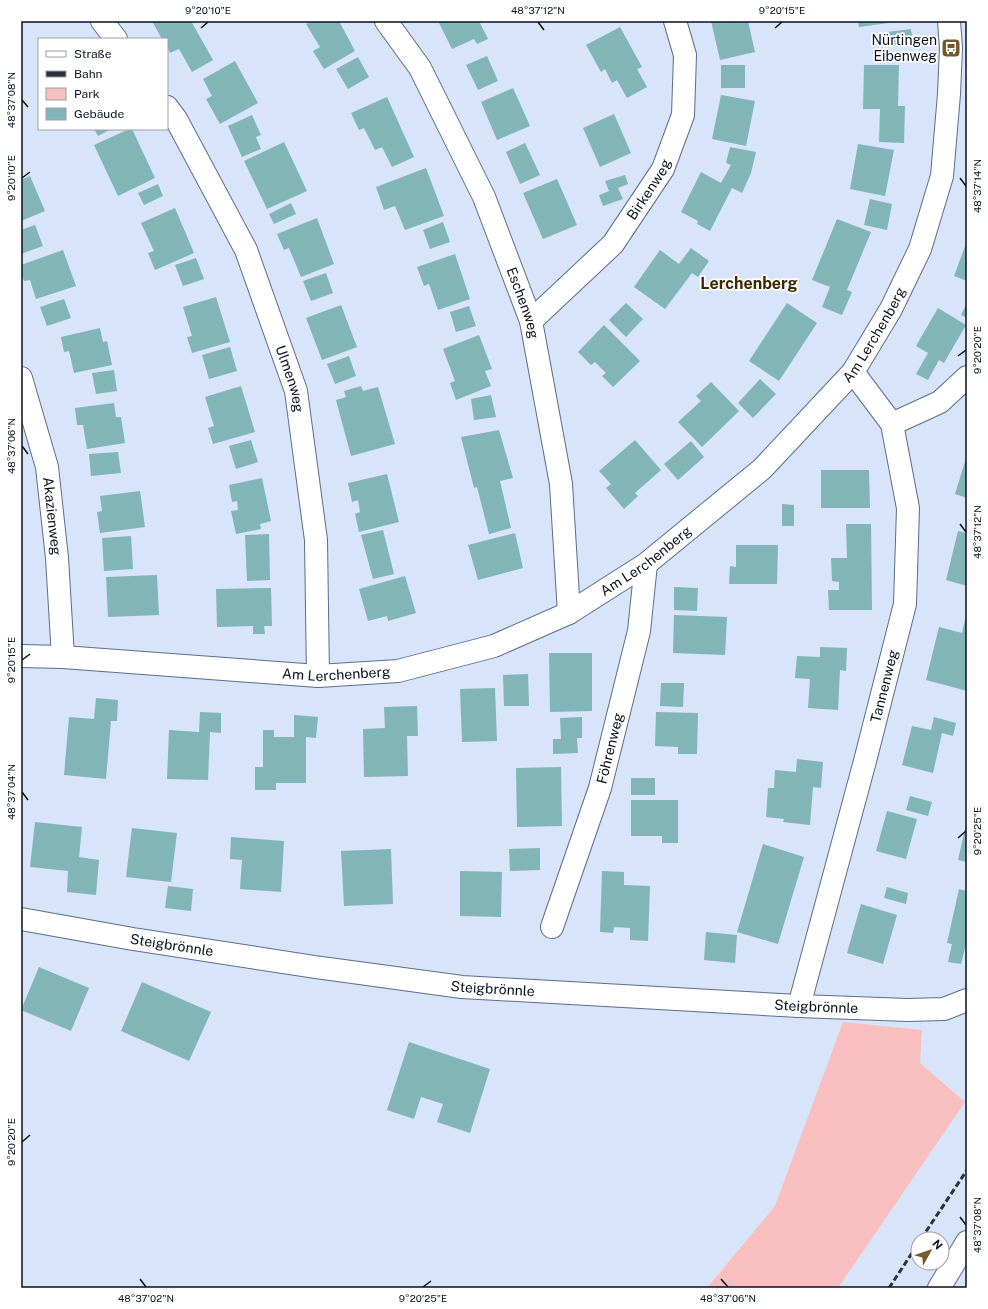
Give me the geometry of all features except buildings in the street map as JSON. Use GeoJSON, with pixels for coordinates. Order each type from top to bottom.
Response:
{"type":"FeatureCollection","features":[{"type":"Feature","properties":{"kind":"street"},"geometry":{"type":"LineString","coordinates":[[102,21],[115,38]]}},
{"type":"Feature","properties":{"kind":"street","name":"Eschenweg"},"geometry":{"type":"LineString","coordinates":[[386,21],[420,68],[484,197],[531,321],[561,484],[569,613]]}},
{"type":"Feature","properties":{"kind":"street","name":"Birkenweg"},"geometry":{"type":"LineString","coordinates":[[531,321],[613,244],[663,169],[683,116],[685,55],[675,21]]}},
{"type":"Feature","properties":{"kind":"street","name":"Am Lerchenberg"},"geometry":{"type":"LineString","coordinates":[[21,656],[63,657],[318,676],[398,671],[494,646],[569,613],[646,564],[762,468],[852,372],[892,309],[920,249],[942,176],[949,94],[951,48],[949,21]]}},
{"type":"Feature","properties":{"kind":"street","name":"Ulmenweg"},"geometry":{"type":"LineString","coordinates":[[168,108],[176,119],[246,250],[296,391],[316,540],[318,676]]}},
{"type":"Feature","properties":{"kind":"street","name":"Tannenweg"},"geometry":{"type":"LineString","coordinates":[[798,1006],[865,761],[905,604],[908,508],[892,424],[852,372]]}},
{"type":"Feature","properties":{"kind":"street"},"geometry":{"type":"LineString","coordinates":[[892,424],[940,402],[967,377]]}},
{"type":"Feature","properties":{"kind":"street","name":"Akazienweg"},"geometry":{"type":"LineString","coordinates":[[21,378],[48,467],[57,558],[63,657]]}},
{"type":"Feature","properties":{"kind":"street","name":"Föhrenweg"},"geometry":{"type":"LineString","coordinates":[[552,927],[600,788],[639,631],[646,564]]}},
{"type":"Feature","properties":{"kind":"street","name":"Steigbrönnle"},"geometry":{"type":"LineString","coordinates":[[21,919],[133,939],[315,967],[462,986],[798,1006],[908,1010],[944,1009],[967,1000]]}},
{"type":"Feature","properties":{"kind":"street"},"geometry":{"type":"LineString","coordinates":[[939,1288],[967,1242]]}},
{"type":"Feature","properties":{"kind":"green space"},"geometry":{"type":"Polygon","coordinates":[[[843,1022],[922,1030],[920,1063],[965,1102],[838,1288],[707,1288],[775,1206],[843,1022]]]}},
{"type":"Feature","properties":{"kind":"railway"},"geometry":{"type":"LineString","coordinates":[[926,1231],[967,1170]]}},
{"type":"Feature","properties":{"kind":"railway"},"geometry":{"type":"LineString","coordinates":[[889,1288],[910,1256]]}},
{"type":"Feature","properties":{"kind":"place","name":"Nürtingen Eibenweg"},"geometry":{"type":"Point","coordinates":[951,48]}},
{"type":"Feature","properties":{"kind":"district","name":"Lerchenberg"},"geometry":{"type":"Point","coordinates":[749,283]}}]}
